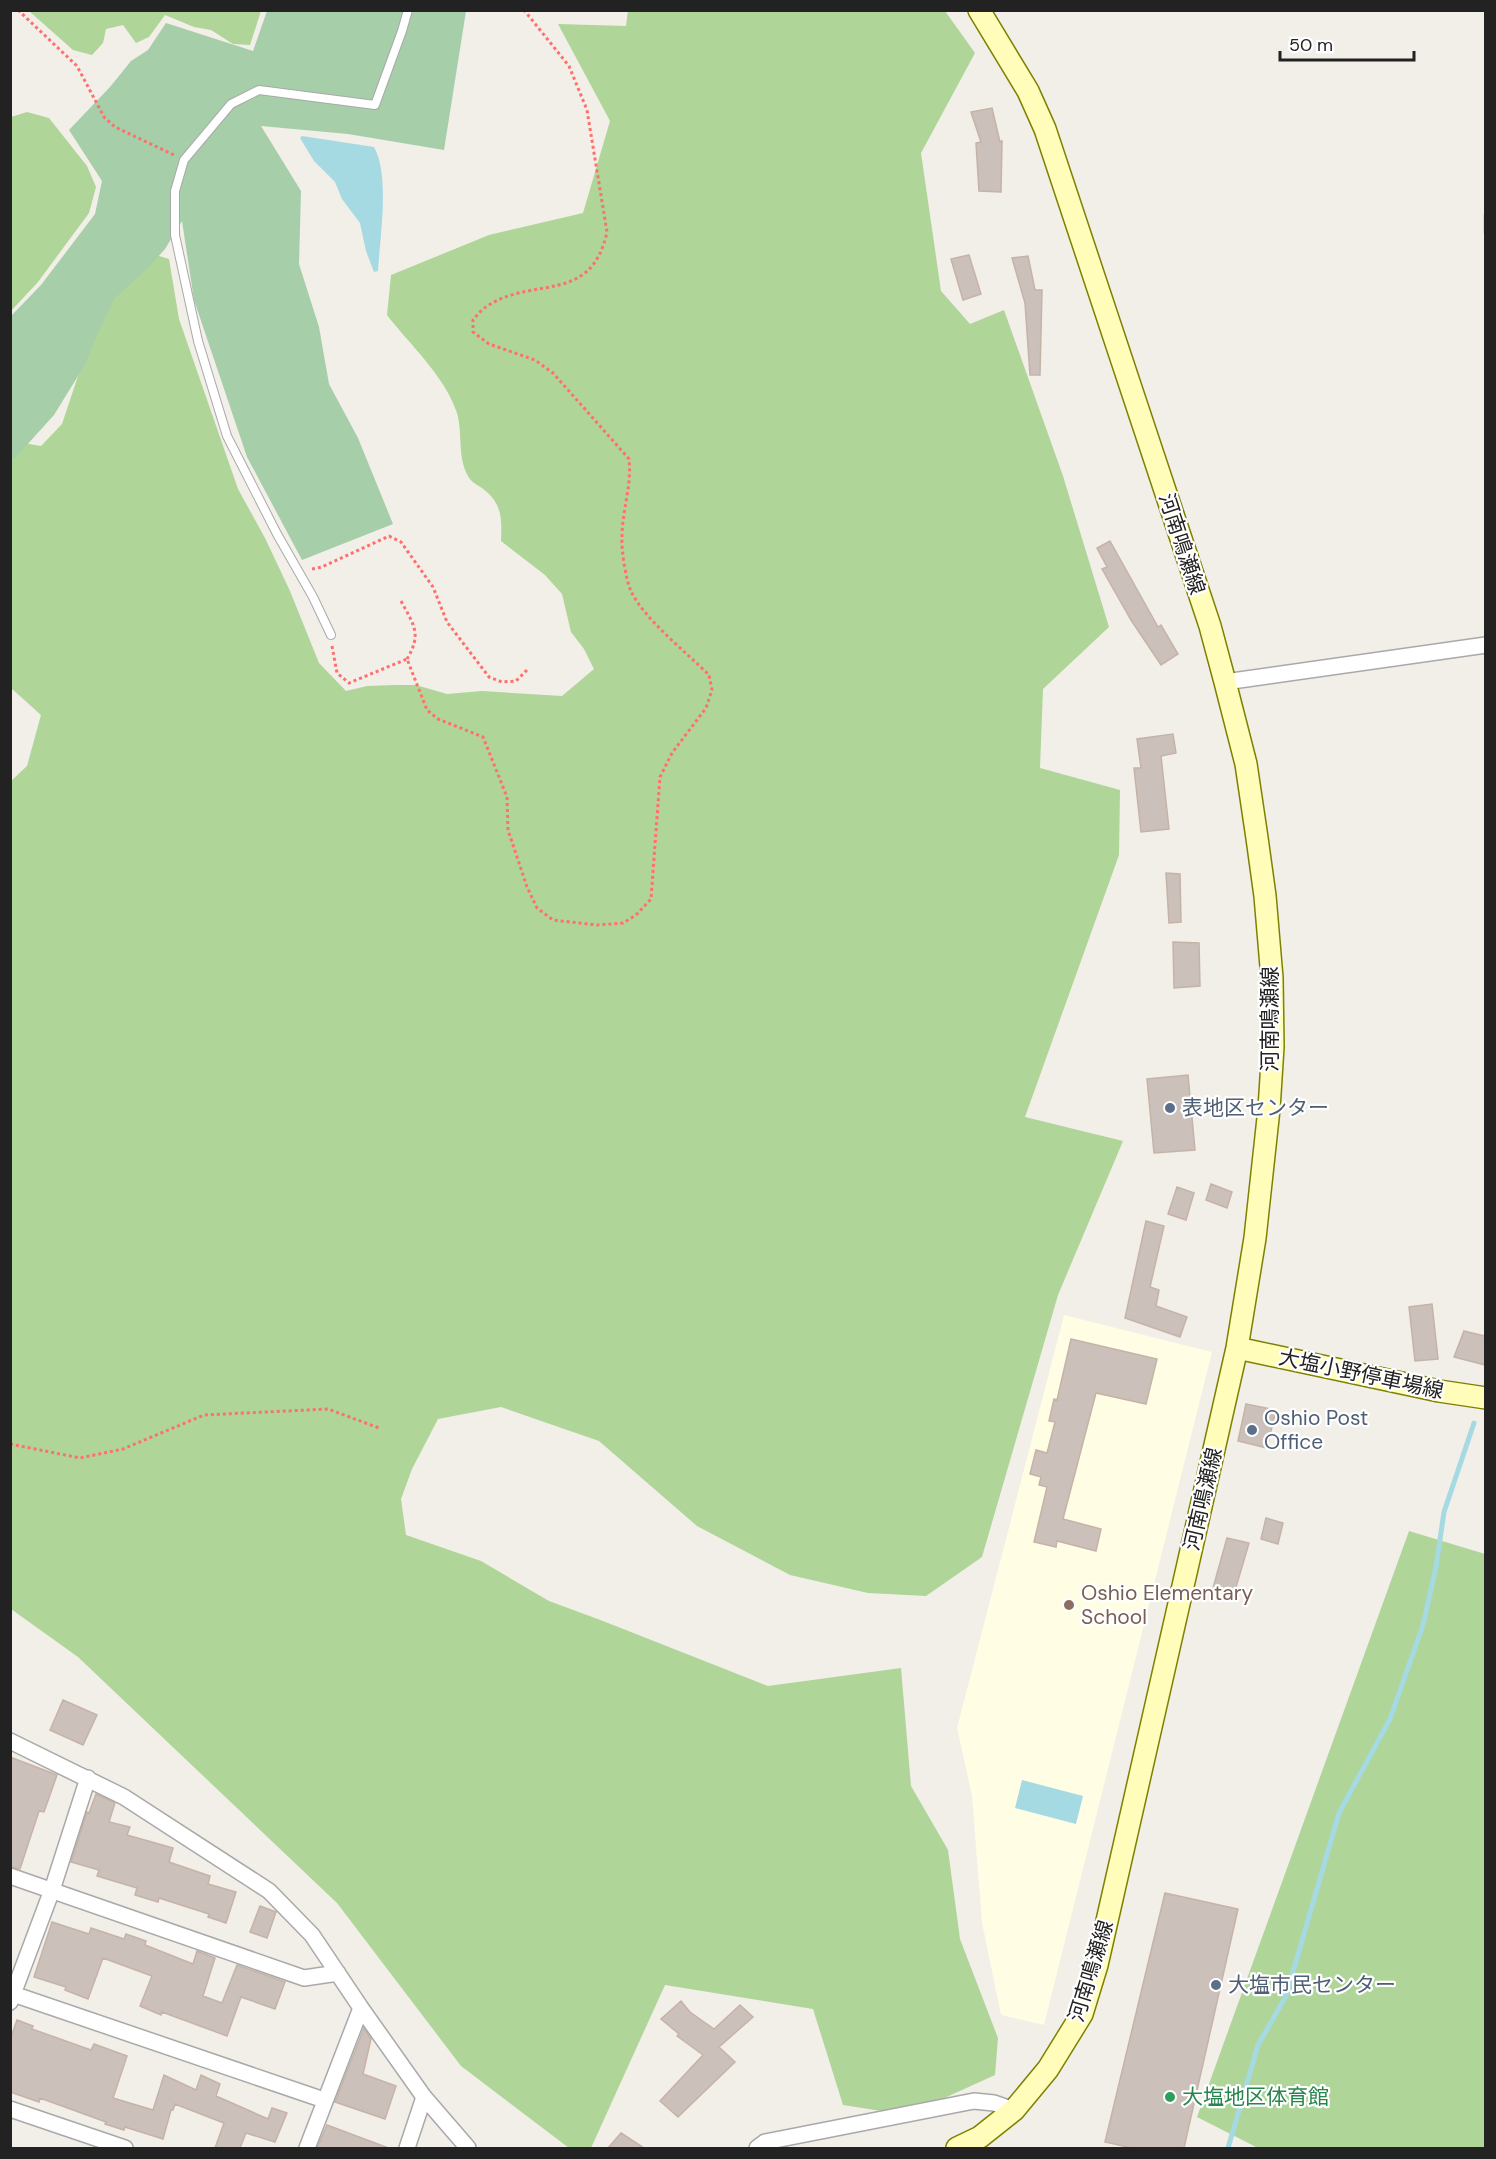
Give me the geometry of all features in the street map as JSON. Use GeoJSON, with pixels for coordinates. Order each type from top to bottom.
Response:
{"type":"FeatureCollection","features":[{"type":"Feature","properties":{"kind":"main road","name":"河南鳴瀬線"},"geometry":{"type":"LineString","coordinates":[[957,2148],[980,2137],[1014,2110],[1048,2069],[1082,2014],[1097,1965],[1237,1348],[1255,1238],[1269,1109],[1273,1047],[1272,978],[1265,896],[1254,817],[1246,764],[1210,626],[1045,129],[1028,91],[979,10]]}},
{"type":"Feature","properties":{"kind":"main road","name":"大塩小野停車場線"},"geometry":{"type":"LineString","coordinates":[[1237,1348],[1439,1391],[1485,1398]]}},
{"type":"Feature","properties":{"kind":"street"},"geometry":{"type":"LineString","coordinates":[[1225,682],[1485,645]]}},
{"type":"Feature","properties":{"kind":"street"},"geometry":{"type":"LineString","coordinates":[[10,1741],[124,1797],[268,1892],[312,1935],[424,2097],[468,2148]]}},
{"type":"Feature","properties":{"kind":"street"},"geometry":{"type":"LineString","coordinates":[[88,1778],[51,1890],[11,1996],[324,2100]]}},
{"type":"Feature","properties":{"kind":"street"},"geometry":{"type":"LineString","coordinates":[[10,1876],[304,1978],[338,1973]]}},
{"type":"Feature","properties":{"kind":"street"},"geometry":{"type":"LineString","coordinates":[[307,2148],[361,2008]]}},
{"type":"Feature","properties":{"kind":"street"},"geometry":{"type":"LineString","coordinates":[[406,2148],[424,2097]]}},
{"type":"Feature","properties":{"kind":"street"},"geometry":{"type":"LineString","coordinates":[[757,2148],[765,2142],[974,2102],[994,2103],[1014,2110]]}},
{"type":"Feature","properties":{"kind":"street"},"geometry":{"type":"LineString","coordinates":[[10,2109],[125,2148]]}},
{"type":"Feature","properties":{"kind":"lane"},"geometry":{"type":"LineString","coordinates":[[331,635],[227,436],[198,341],[175,235],[175,192],[184,160],[231,104],[259,90],[375,105],[408,10]]}},
{"type":"Feature","properties":{"kind":"path"},"geometry":{"type":"LineString","coordinates":[[18,10],[77,66],[104,117],[115,127],[184,160]]}},
{"type":"Feature","properties":{"kind":"path"},"geometry":{"type":"LineString","coordinates":[[407,659],[427,710],[438,719],[483,737],[507,797],[508,830],[537,908],[554,920],[597,925],[623,923],[636,915],[651,898],[660,777],[672,753],[706,708],[712,690],[709,675],[642,609],[630,590],[621,539],[631,475],[629,459],[553,373],[535,360],[489,344],[473,332],[473,320],[485,307],[501,299],[579,278],[592,267],[603,252],[607,232],[587,110],[569,66],[524,10]]}},
{"type":"Feature","properties":{"kind":"path"},"geometry":{"type":"LineString","coordinates":[[298,573],[322,567],[389,536],[401,542],[433,587],[447,622],[489,676],[502,682],[516,681],[527,670]]}},
{"type":"Feature","properties":{"kind":"path"},"geometry":{"type":"LineString","coordinates":[[331,635],[337,673],[349,683],[407,659],[415,646],[416,628],[401,601]]}},
{"type":"Feature","properties":{"kind":"path"},"geometry":{"type":"LineString","coordinates":[[10,1444],[80,1458],[123,1449],[204,1415],[328,1409],[379,1428]]}},
{"type":"Feature","properties":{"kind":"shaded area","name":"Oshio Elementary School"},"geometry":{"type":"Polygon","coordinates":[[[1064,1315],[1212,1352],[1044,2025],[1001,2015],[982,1923],[972,1796],[957,1728],[1064,1315]]]}},
{"type":"Feature","properties":{"kind":"green space"},"geometry":{"type":"Polygon","coordinates":[[[628,10],[945,11],[975,53],[921,153],[941,291],[970,324],[1004,310],[1063,476],[1109,627],[1043,689],[1040,768],[1120,790],[1119,855],[1025,1117],[1123,1141],[1058,1295],[982,1557],[926,1596],[868,1593],[790,1575],[697,1526],[599,1441],[501,1407],[438,1419],[412,1469],[401,1499],[406,1535],[481,1561],[549,1601],[768,1686],[901,1668],[911,1786],[948,1850],[960,1939],[998,2038],[995,2075],[907,2115],[843,2105],[813,2009],[665,1985],[591,2148],[569,2148],[461,2066],[337,1903],[78,1657],[11,1609],[10,782],[27,766],[41,715],[11,688],[11,441],[41,446],[62,424],[100,310],[127,246],[169,259],[179,319],[238,489],[290,591],[319,663],[346,691],[367,686],[416,685],[447,694],[482,691],[562,696],[594,669],[584,649],[571,632],[562,594],[545,575],[501,541],[501,518],[497,505],[489,494],[470,480],[462,461],[459,421],[451,399],[436,374],[387,315],[391,275],[489,235],[583,213],[610,121],[558,24],[626,26],[628,10]]]}},
{"type":"Feature","properties":{"kind":"green space"},"geometry":{"type":"Polygon","coordinates":[[[29,11],[261,11],[250,45],[233,44],[211,30],[194,27],[165,15],[149,37],[136,43],[123,25],[106,29],[103,43],[92,55],[73,50],[29,11]]]}},
{"type":"Feature","properties":{"kind":"green space"},"geometry":{"type":"Polygon","coordinates":[[[267,11],[466,11],[444,150],[348,134],[261,126],[301,191],[299,264],[319,327],[329,384],[358,438],[393,524],[302,560],[247,457],[194,300],[182,221],[165,249],[114,299],[86,363],[54,415],[15,458],[10,454],[10,317],[41,285],[95,214],[102,181],[69,130],[131,61],[148,50],[166,23],[253,51],[267,11]]]}},
{"type":"Feature","properties":{"kind":"green space"},"geometry":{"type":"Polygon","coordinates":[[[27,112],[49,118],[87,166],[96,187],[89,213],[38,282],[11,311],[11,117],[27,112]]]}},
{"type":"Feature","properties":{"kind":"green space"},"geometry":{"type":"Polygon","coordinates":[[[1409,1531],[1485,1554],[1485,2148],[1258,2148],[1197,2117],[1409,1531]]]}},
{"type":"Feature","properties":{"kind":"water"},"geometry":{"type":"Polygon","coordinates":[[[302,136],[374,147],[382,173],[383,190],[378,271],[374,272],[366,251],[360,223],[342,199],[335,182],[314,161],[300,138],[302,136]]]}},
{"type":"Feature","properties":{"kind":"water"},"geometry":{"type":"Polygon","coordinates":[[[1022,1780],[1083,1796],[1076,1824],[1015,1808],[1022,1780]]]}},
{"type":"Feature","properties":{"kind":"building"},"geometry":{"type":"Polygon","coordinates":[[[992,108],[1000,142],[1002,141],[1001,192],[979,191],[976,143],[981,142],[971,112],[992,108]]]}},
{"type":"Feature","properties":{"kind":"building"},"geometry":{"type":"Polygon","coordinates":[[[969,255],[981,294],[963,300],[951,259],[969,255]]]}},
{"type":"Feature","properties":{"kind":"building"},"geometry":{"type":"Polygon","coordinates":[[[1028,256],[1035,290],[1042,290],[1040,375],[1030,375],[1025,303],[1012,258],[1028,256]]]}},
{"type":"Feature","properties":{"kind":"building"},"geometry":{"type":"Polygon","coordinates":[[[1110,541],[1158,627],[1161,625],[1178,654],[1161,665],[1131,620],[1102,569],[1107,567],[1097,548],[1110,541]]]}},
{"type":"Feature","properties":{"kind":"building"},"geometry":{"type":"Polygon","coordinates":[[[1173,734],[1176,753],[1161,756],[1169,829],[1141,832],[1134,768],[1141,768],[1137,739],[1173,734]]]}},
{"type":"Feature","properties":{"kind":"building"},"geometry":{"type":"Polygon","coordinates":[[[1166,873],[1180,874],[1181,922],[1169,923],[1166,873]]]}},
{"type":"Feature","properties":{"kind":"building"},"geometry":{"type":"Polygon","coordinates":[[[1173,942],[1199,943],[1200,986],[1174,988],[1173,942]]]}},
{"type":"Feature","properties":{"kind":"building"},"geometry":{"type":"Polygon","coordinates":[[[1188,1075],[1195,1150],[1154,1153],[1147,1079],[1188,1075]]]}},
{"type":"Feature","properties":{"kind":"building"},"geometry":{"type":"Polygon","coordinates":[[[1211,1184],[1232,1192],[1227,1208],[1206,1200],[1211,1184]]]}},
{"type":"Feature","properties":{"kind":"building"},"geometry":{"type":"Polygon","coordinates":[[[1177,1187],[1194,1193],[1186,1220],[1168,1214],[1177,1187]]]}},
{"type":"Feature","properties":{"kind":"building"},"geometry":{"type":"Polygon","coordinates":[[[1146,1221],[1164,1226],[1150,1287],[1159,1290],[1156,1306],[1187,1317],[1180,1337],[1125,1318],[1146,1221]]]}},
{"type":"Feature","properties":{"kind":"building"},"geometry":{"type":"Polygon","coordinates":[[[1432,1304],[1438,1359],[1415,1361],[1409,1307],[1432,1304]]]}},
{"type":"Feature","properties":{"kind":"building"},"geometry":{"type":"Polygon","coordinates":[[[1464,1331],[1485,1336],[1485,1365],[1454,1357],[1464,1331]]]}},
{"type":"Feature","properties":{"kind":"building"},"geometry":{"type":"Polygon","coordinates":[[[1071,1339],[1157,1359],[1146,1404],[1096,1393],[1063,1519],[1101,1529],[1096,1551],[1057,1541],[1056,1547],[1034,1542],[1047,1487],[1039,1485],[1041,1477],[1030,1474],[1036,1450],[1047,1453],[1055,1422],[1049,1421],[1054,1399],[1057,1400],[1071,1339]]]}},
{"type":"Feature","properties":{"kind":"building"},"geometry":{"type":"Polygon","coordinates":[[[1246,1404],[1276,1410],[1267,1448],[1238,1441],[1246,1404]]]}},
{"type":"Feature","properties":{"kind":"building"},"geometry":{"type":"Polygon","coordinates":[[[1266,1518],[1283,1523],[1278,1544],[1261,1539],[1266,1518]]]}},
{"type":"Feature","properties":{"kind":"building"},"geometry":{"type":"Polygon","coordinates":[[[1227,1538],[1249,1543],[1234,1594],[1213,1588],[1227,1538]]]}},
{"type":"Feature","properties":{"kind":"building"},"geometry":{"type":"Polygon","coordinates":[[[63,1700],[97,1715],[83,1745],[50,1730],[63,1700]]]}},
{"type":"Feature","properties":{"kind":"building"},"geometry":{"type":"Polygon","coordinates":[[[10,1757],[57,1775],[44,1812],[39,1811],[20,1869],[10,1867],[10,1757]]]}},
{"type":"Feature","properties":{"kind":"building"},"geometry":{"type":"Polygon","coordinates":[[[96,1794],[115,1803],[109,1822],[130,1827],[127,1835],[173,1848],[169,1862],[210,1876],[208,1884],[236,1892],[226,1923],[208,1917],[209,1914],[159,1898],[158,1902],[135,1895],[137,1888],[97,1876],[99,1870],[71,1862],[87,1812],[89,1813],[96,1794]]]}},
{"type":"Feature","properties":{"kind":"building"},"geometry":{"type":"Polygon","coordinates":[[[1165,1893],[1238,1909],[1184,2148],[1132,2148],[1105,2142],[1165,1893]]]}},
{"type":"Feature","properties":{"kind":"building"},"geometry":{"type":"Polygon","coordinates":[[[260,1906],[276,1912],[267,1938],[250,1932],[260,1906]]]}},
{"type":"Feature","properties":{"kind":"building"},"geometry":{"type":"Polygon","coordinates":[[[52,1922],[89,1934],[91,1928],[124,1939],[126,1934],[146,1941],[145,1945],[193,1964],[197,1951],[215,1958],[203,1996],[222,2003],[237,1965],[285,1982],[275,2009],[241,1997],[227,2036],[140,2006],[152,1976],[103,1958],[88,1999],[65,1990],[66,1987],[34,1977],[52,1922]]]}},
{"type":"Feature","properties":{"kind":"building"},"geometry":{"type":"Polygon","coordinates":[[[681,2001],[690,2012],[714,2029],[740,2005],[753,2017],[719,2047],[735,2062],[678,2117],[660,2101],[703,2055],[677,2036],[679,2034],[661,2019],[681,2001]]]}},
{"type":"Feature","properties":{"kind":"building"},"geometry":{"type":"Polygon","coordinates":[[[17,2020],[33,2026],[32,2029],[91,2050],[94,2044],[127,2056],[113,2098],[153,2110],[164,2075],[196,2090],[201,2075],[220,2084],[216,2096],[268,2119],[272,2108],[287,2113],[275,2142],[246,2133],[240,2148],[215,2148],[224,2123],[175,2104],[171,2110],[163,2139],[125,2127],[124,2130],[105,2124],[106,2122],[40,2098],[39,2102],[10,2092],[10,2040],[17,2020]]]}},
{"type":"Feature","properties":{"kind":"building"},"geometry":{"type":"Polygon","coordinates":[[[364,2028],[371,2039],[363,2074],[396,2086],[385,2119],[335,2102],[364,2028]]]}},
{"type":"Feature","properties":{"kind":"building"},"geometry":{"type":"Polygon","coordinates":[[[327,2125],[386,2147],[317,2148],[327,2125]]]}},
{"type":"Feature","properties":{"kind":"building"},"geometry":{"type":"Polygon","coordinates":[[[621,2133],[644,2148],[608,2148],[621,2133]]]}},
{"type":"Feature","properties":{"kind":"waterway"},"geometry":{"type":"LineString","coordinates":[[1486,215],[1486,232]]}},
{"type":"Feature","properties":{"kind":"waterway"},"geometry":{"type":"LineString","coordinates":[[1228,2148],[1258,2045],[1286,1996],[1339,1813],[1390,1719],[1423,1625],[1436,1567],[1444,1512],[1474,1423]]}},
{"type":"Feature","properties":{"kind":"place","name":"表地区センター"},"geometry":{"type":"Point","coordinates":[1170,1108]}},
{"type":"Feature","properties":{"kind":"place","name":"Oshio Post Office"},"geometry":{"type":"Point","coordinates":[1252,1430]}},
{"type":"Feature","properties":{"kind":"place","name":"Oshio Elementary School"},"geometry":{"type":"Point","coordinates":[1069,1605]}},
{"type":"Feature","properties":{"kind":"place","name":"大塩市民センター"},"geometry":{"type":"Point","coordinates":[1216,1985]}},
{"type":"Feature","properties":{"kind":"place","name":"大塩地区体育館"},"geometry":{"type":"Point","coordinates":[1170,2097]}}]}
